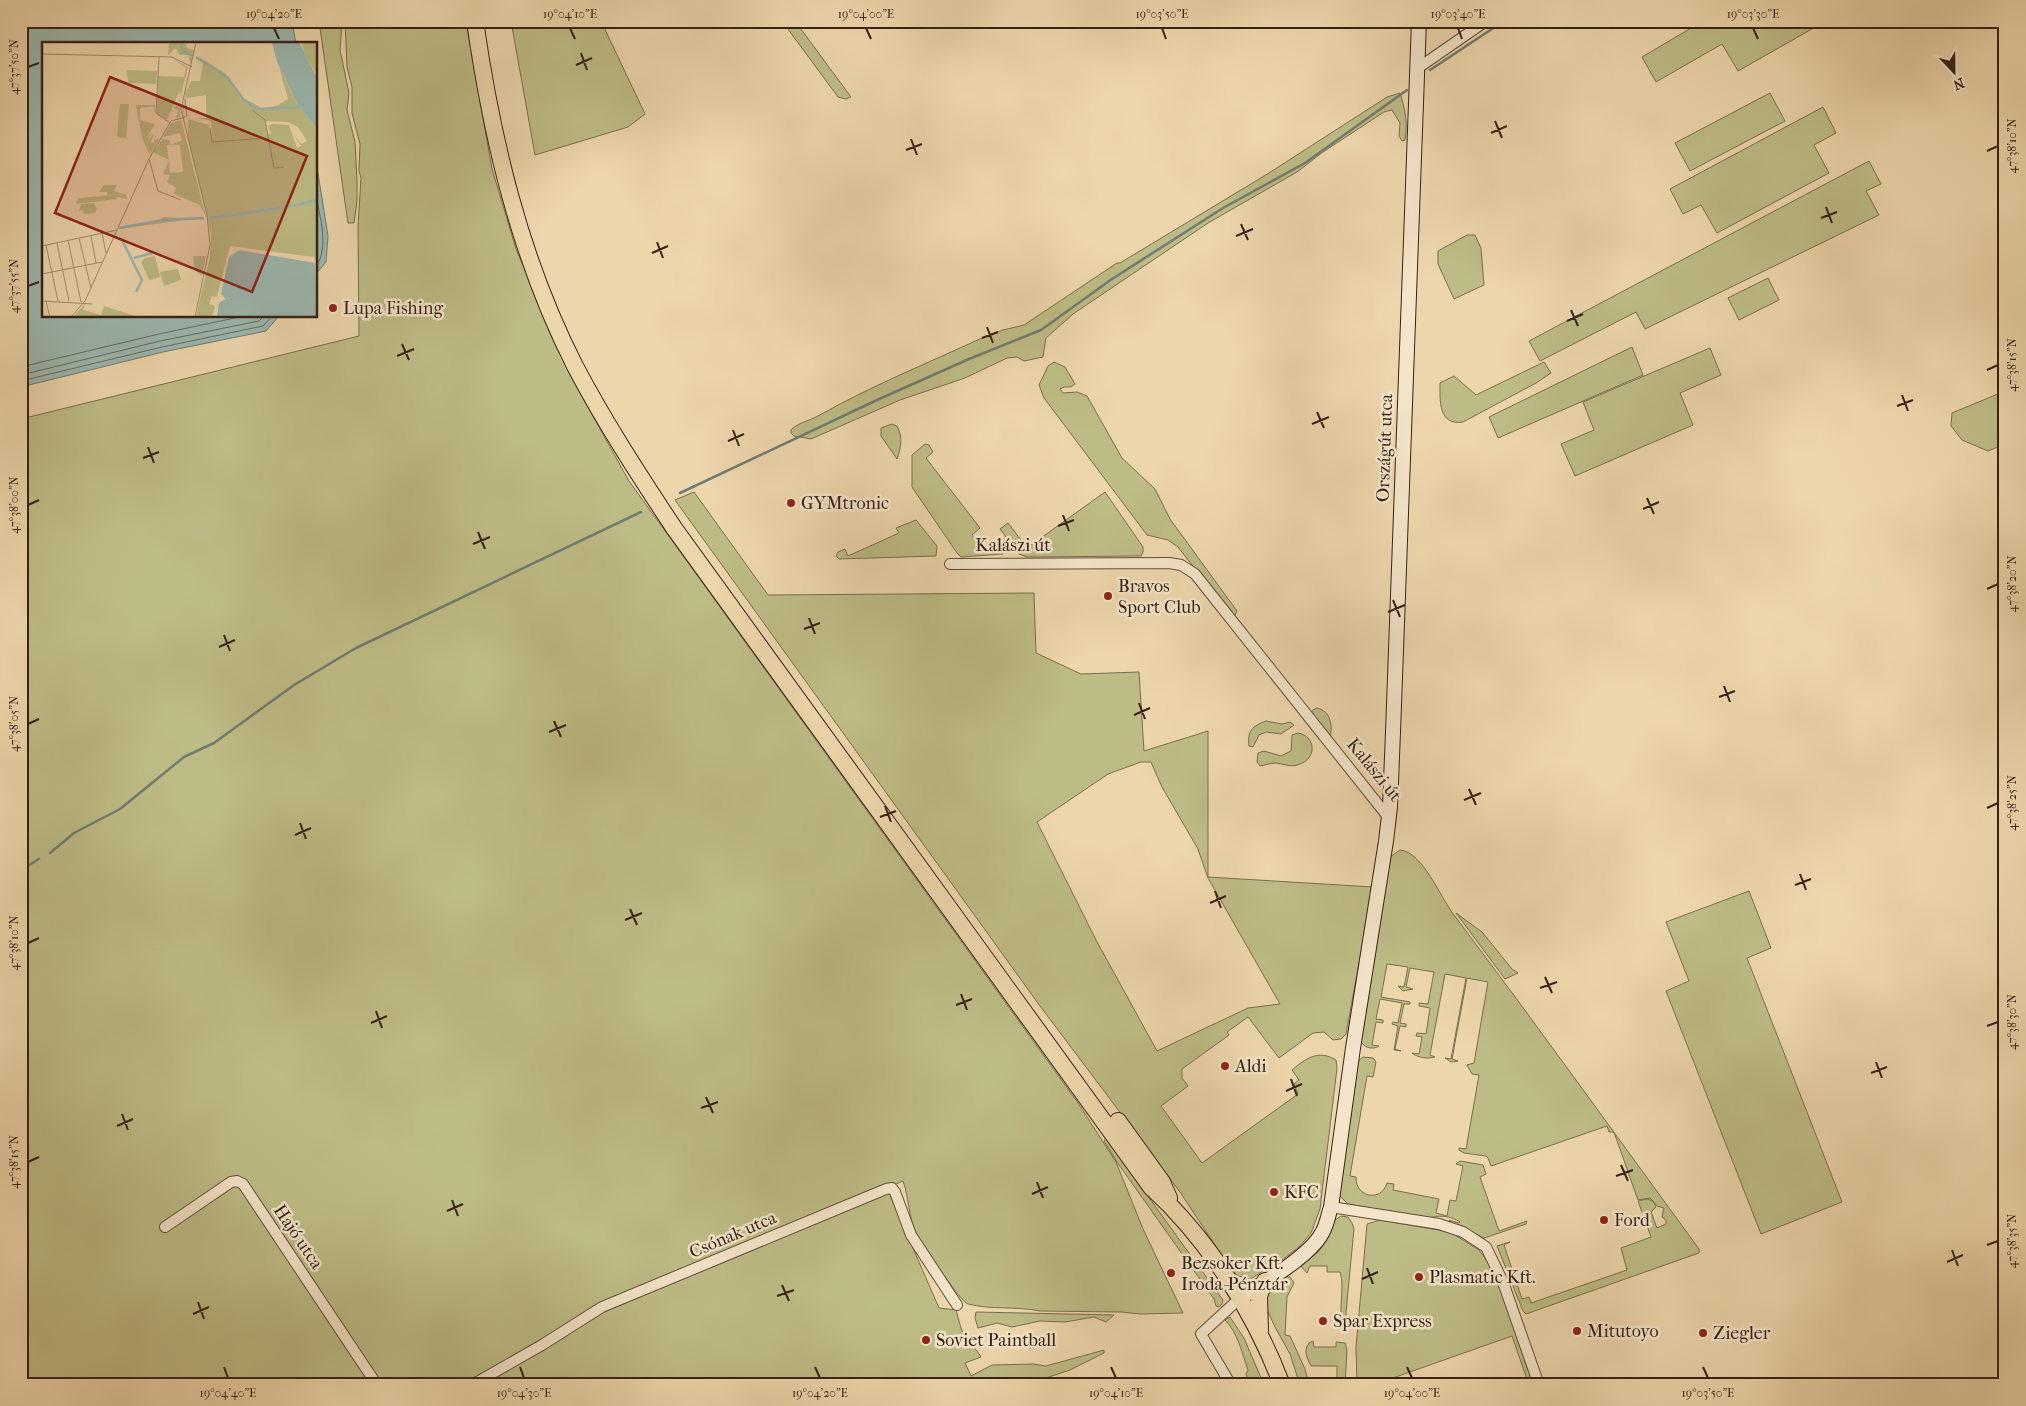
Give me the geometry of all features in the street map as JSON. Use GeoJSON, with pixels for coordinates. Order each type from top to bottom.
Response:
{"type":"FeatureCollection","features":[{"type":"Feature","properties":{"kind":"main road"},"geometry":{"type":"LineString","coordinates":[[475,21],[496,143],[517,222],[533,269],[555,323],[609,428],[674,528],[1151,1187],[1173,1207],[1208,1252],[1240,1298],[1261,1338],[1282,1385]]}},
{"type":"Feature","properties":{"kind":"main road"},"geometry":{"type":"LineString","coordinates":[[485,21],[513,170],[543,266],[564,318],[618,424],[662,494],[691,535],[1162,1182],[1173,1207]]}},
{"type":"Feature","properties":{"kind":"main road","name":"Országút utca"},"geometry":{"type":"LineString","coordinates":[[1389,818],[1419,21]]}},
{"type":"Feature","properties":{"kind":"main road","name":"Kalászi út"},"geometry":{"type":"LineString","coordinates":[[1240,1298],[1315,1244],[1323,1232],[1331,1207],[1352,1048],[1389,818]]}},
{"type":"Feature","properties":{"kind":"main road"},"geometry":{"type":"LineString","coordinates":[[1261,1338],[1259,1296],[1265,1281]]}},
{"type":"Feature","properties":{"kind":"street"},"geometry":{"type":"LineString","coordinates":[[1418,73],[1486,21]]}},
{"type":"Feature","properties":{"kind":"street","name":"Kalászi út"},"geometry":{"type":"LineString","coordinates":[[950,564],[1169,563],[1189,568],[1389,818]]}},
{"type":"Feature","properties":{"kind":"street","name":"Hajó utca"},"geometry":{"type":"LineString","coordinates":[[164,1227],[231,1182],[237,1181],[243,1184],[377,1385]]}},
{"type":"Feature","properties":{"kind":"street","name":"Csónak utca"},"geometry":{"type":"LineString","coordinates":[[472,1385],[542,1346],[602,1307],[892,1188],[911,1235],[957,1305]]}},
{"type":"Feature","properties":{"kind":"street"},"geometry":{"type":"LineString","coordinates":[[1331,1207],[1439,1224],[1463,1232],[1486,1247],[1503,1282],[1539,1385]]}},
{"type":"Feature","properties":{"kind":"street"},"geometry":{"type":"LineString","coordinates":[[1231,1385],[1202,1334],[1240,1298]]}},
{"type":"Feature","properties":{"kind":"shaded area"},"geometry":{"type":"Polygon","coordinates":[[[319,21],[341,21],[342,24],[340,50],[349,93],[347,110],[355,142],[357,201],[354,223],[348,223],[319,21]]]}},
{"type":"Feature","properties":{"kind":"shaded area"},"geometry":{"type":"Polygon","coordinates":[[[345,21],[466,21],[492,169],[516,249],[570,375],[629,481],[1078,1103],[1116,1162],[1143,1229],[1183,1313],[1140,1314],[1040,1311],[968,1304],[949,1283],[918,1236],[911,1218],[903,1181],[598,1306],[468,1385],[21,1385],[21,419],[359,336],[358,226],[361,178],[359,171],[360,144],[352,113],[352,87],[347,67],[345,21]]]}},
{"type":"Feature","properties":{"kind":"shaded area"},"geometry":{"type":"Polygon","coordinates":[[[511,21],[601,21],[645,114],[628,127],[535,155],[511,21]]]}},
{"type":"Feature","properties":{"kind":"shaded area"},"geometry":{"type":"Polygon","coordinates":[[[782,21],[795,21],[851,97],[846,99],[838,97],[782,21]]]}},
{"type":"Feature","properties":{"kind":"shaded area"},"geometry":{"type":"Polygon","coordinates":[[[1703,21],[1826,21],[1738,71],[1722,44],[1656,82],[1642,57],[1703,21]]]}},
{"type":"Feature","properties":{"kind":"shaded area"},"geometry":{"type":"Polygon","coordinates":[[[1400,93],[1406,116],[1405,140],[1402,141],[1399,136],[1400,123],[1392,110],[1384,112],[1323,152],[1297,172],[1208,223],[1073,314],[1046,338],[1043,357],[1024,361],[1017,357],[1007,358],[965,378],[900,400],[811,439],[794,436],[791,433],[791,430],[796,426],[900,375],[982,338],[1024,325],[1117,263],[1120,263],[1269,173],[1387,97],[1400,93]]]}},
{"type":"Feature","properties":{"kind":"shaded area"},"geometry":{"type":"Polygon","coordinates":[[[1770,93],[1785,121],[1690,171],[1675,143],[1770,93]]]}},
{"type":"Feature","properties":{"kind":"shaded area"},"geometry":{"type":"Polygon","coordinates":[[[1823,107],[1836,133],[1814,145],[1829,173],[1717,233],[1701,205],[1683,214],[1670,189],[1823,107]]]}},
{"type":"Feature","properties":{"kind":"shaded area"},"geometry":{"type":"Polygon","coordinates":[[[1869,161],[1881,184],[1866,191],[1879,215],[1645,329],[1636,312],[1540,361],[1529,341],[1869,161]]]}},
{"type":"Feature","properties":{"kind":"shaded area"},"geometry":{"type":"Polygon","coordinates":[[[1467,235],[1475,235],[1481,248],[1484,285],[1454,299],[1438,264],[1438,251],[1467,235]]]}},
{"type":"Feature","properties":{"kind":"shaded area"},"geometry":{"type":"Polygon","coordinates":[[[1768,278],[1779,300],[1739,320],[1728,298],[1768,278]]]}},
{"type":"Feature","properties":{"kind":"shaded area"},"geometry":{"type":"Polygon","coordinates":[[[1632,347],[1643,375],[1498,438],[1489,417],[1632,347]]]}},
{"type":"Feature","properties":{"kind":"shaded area"},"geometry":{"type":"Polygon","coordinates":[[[1710,348],[1721,375],[1680,393],[1693,425],[1575,476],[1561,444],[1594,430],[1583,402],[1710,348]]]}},
{"type":"Feature","properties":{"kind":"shaded area"},"geometry":{"type":"Polygon","coordinates":[[[1054,362],[1065,367],[1075,384],[1071,387],[1060,389],[1063,393],[1077,392],[1087,396],[1122,458],[1155,489],[1170,519],[1237,611],[1235,615],[1231,615],[1178,547],[1168,540],[1147,535],[1044,398],[1039,385],[1048,366],[1054,362]]]}},
{"type":"Feature","properties":{"kind":"shaded area"},"geometry":{"type":"Polygon","coordinates":[[[1544,362],[1551,373],[1536,383],[1463,422],[1449,420],[1445,416],[1441,404],[1440,383],[1454,376],[1476,395],[1544,362]]]}},
{"type":"Feature","properties":{"kind":"shaded area"},"geometry":{"type":"Polygon","coordinates":[[[2005,391],[2005,444],[1988,451],[1962,440],[1951,426],[1952,413],[2005,391]]]}},
{"type":"Feature","properties":{"kind":"shaded area"},"geometry":{"type":"Polygon","coordinates":[[[892,424],[897,426],[901,438],[897,459],[881,436],[881,428],[892,424]]]}},
{"type":"Feature","properties":{"kind":"shaded area"},"geometry":{"type":"Polygon","coordinates":[[[925,444],[929,445],[933,452],[926,458],[980,528],[972,535],[983,551],[997,541],[1004,550],[1003,554],[961,557],[957,553],[912,487],[912,455],[925,444]]]}},
{"type":"Feature","properties":{"kind":"shaded area"},"geometry":{"type":"Polygon","coordinates":[[[694,492],[768,595],[1034,593],[1036,653],[1081,674],[1139,672],[1144,751],[1208,731],[1208,877],[1373,887],[1346,1034],[1341,1039],[1333,1040],[1324,1032],[1313,1033],[1279,1058],[1248,1017],[1227,1032],[1229,1035],[1182,1069],[1182,1078],[1188,1086],[1161,1106],[1202,1163],[1298,1094],[1294,1084],[1299,1080],[1292,1070],[1297,1066],[1307,1059],[1318,1055],[1336,1060],[1337,1068],[1320,1209],[1311,1233],[1299,1247],[1281,1261],[1275,1262],[1251,1279],[1238,1276],[1232,1271],[1180,1192],[1040,1006],[675,500],[694,492]],[[1141,762],[1108,774],[1037,822],[1096,940],[1157,1051],[1248,1008],[1280,1004],[1208,878],[1198,849],[1162,787],[1151,762],[1141,762]]]}},
{"type":"Feature","properties":{"kind":"shaded area"},"geometry":{"type":"Polygon","coordinates":[[[1105,492],[1143,547],[1141,556],[1027,557],[1019,554],[1000,529],[1008,523],[1027,548],[1105,492]]]}},
{"type":"Feature","properties":{"kind":"shaded area"},"geometry":{"type":"Polygon","coordinates":[[[916,520],[937,546],[936,556],[839,559],[836,556],[838,552],[845,549],[848,556],[899,533],[896,528],[916,520]]]}},
{"type":"Feature","properties":{"kind":"shaded area"},"geometry":{"type":"Polygon","coordinates":[[[1317,708],[1325,712],[1330,720],[1330,738],[1311,714],[1317,708]]]}},
{"type":"Feature","properties":{"kind":"shaded area"},"geometry":{"type":"Polygon","coordinates":[[[1266,721],[1282,724],[1290,722],[1294,725],[1281,734],[1266,732],[1259,735],[1253,747],[1249,746],[1249,736],[1254,727],[1266,721]]]}},
{"type":"Feature","properties":{"kind":"shaded area"},"geometry":{"type":"Polygon","coordinates":[[[1298,733],[1308,738],[1311,743],[1312,752],[1306,761],[1294,766],[1276,763],[1260,766],[1257,762],[1258,753],[1264,751],[1281,756],[1291,751],[1292,735],[1298,733]]]}},
{"type":"Feature","properties":{"kind":"shaded area"},"geometry":{"type":"Polygon","coordinates":[[[1400,850],[1416,858],[1424,867],[1454,915],[1614,1132],[1609,1132],[1607,1126],[1491,1166],[1486,1156],[1464,1153],[1459,1150],[1459,1148],[1466,1149],[1479,1075],[1472,1074],[1467,1065],[1474,1063],[1488,982],[1467,978],[1452,1059],[1458,1061],[1451,1062],[1445,1058],[1451,1059],[1466,978],[1445,974],[1430,1055],[1435,1057],[1423,1058],[1412,1053],[1419,1054],[1422,1037],[1416,1036],[1417,1033],[1426,1034],[1430,1008],[1419,1006],[1419,1003],[1428,1004],[1434,972],[1410,968],[1406,987],[1413,989],[1403,991],[1398,986],[1404,987],[1408,967],[1387,964],[1381,997],[1410,1002],[1410,1004],[1404,1004],[1400,1023],[1406,1024],[1406,1027],[1400,1026],[1395,1049],[1401,1051],[1394,1050],[1398,1026],[1392,1024],[1393,1022],[1398,1023],[1402,1003],[1380,999],[1376,1019],[1383,1020],[1383,1023],[1376,1022],[1372,1045],[1379,1046],[1369,1048],[1361,1042],[1390,857],[1400,850]]]}},
{"type":"Feature","properties":{"kind":"shaded area"},"geometry":{"type":"Polygon","coordinates":[[[1749,891],[1771,948],[1747,958],[1842,1202],[1761,1234],[1666,991],[1689,981],[1666,922],[1749,891]]]}},
{"type":"Feature","properties":{"kind":"shaded area"},"geometry":{"type":"Polygon","coordinates":[[[1456,913],[1482,932],[1512,969],[1518,973],[1505,979],[1456,913]]]}},
{"type":"Feature","properties":{"kind":"shaded area"},"geometry":{"type":"Polygon","coordinates":[[[1363,1057],[1373,1058],[1376,1062],[1373,1077],[1367,1076],[1350,1176],[1356,1177],[1360,1189],[1364,1193],[1374,1195],[1384,1189],[1387,1183],[1394,1184],[1393,1190],[1439,1199],[1436,1213],[1447,1216],[1450,1200],[1456,1201],[1463,1166],[1456,1164],[1460,1161],[1483,1165],[1486,1174],[1480,1177],[1499,1231],[1527,1221],[1526,1224],[1484,1238],[1453,1224],[1449,1220],[1460,1222],[1452,1218],[1440,1216],[1428,1219],[1348,1204],[1339,1195],[1357,1062],[1363,1057]]]}},
{"type":"Feature","properties":{"kind":"shaded area"},"geometry":{"type":"Polygon","coordinates":[[[1614,1133],[1699,1249],[1699,1253],[1526,1314],[1523,1311],[1497,1246],[1510,1242],[1504,1245],[1522,1299],[1529,1297],[1531,1303],[1627,1270],[1621,1248],[1651,1237],[1638,1201],[1647,1199],[1652,1201],[1650,1198],[1638,1200],[1614,1133]],[[1654,1202],[1656,1207],[1651,1212],[1657,1228],[1666,1224],[1666,1220],[1662,1217],[1664,1208],[1657,1206],[1654,1202]]]}},
{"type":"Feature","properties":{"kind":"shaded area"},"geometry":{"type":"Polygon","coordinates":[[[1106,1138],[1223,1300],[1219,1307],[1216,1306],[1214,1299],[1117,1162],[1104,1141],[1106,1138]]]}},
{"type":"Feature","properties":{"kind":"shaded area"},"geometry":{"type":"Polygon","coordinates":[[[889,1193],[939,1308],[956,1310],[964,1334],[981,1357],[965,1363],[971,1376],[992,1365],[1033,1364],[1046,1366],[1104,1350],[1104,1353],[1070,1370],[1025,1385],[477,1385],[594,1316],[889,1193]]]}},
{"type":"Feature","properties":{"kind":"shaded area"},"geometry":{"type":"Polygon","coordinates":[[[1341,1216],[1348,1217],[1354,1229],[1346,1312],[1346,1332],[1341,1322],[1342,1279],[1340,1272],[1327,1272],[1327,1266],[1310,1266],[1307,1273],[1301,1266],[1318,1252],[1326,1241],[1331,1223],[1341,1216]]]}},
{"type":"Feature","properties":{"kind":"shaded area"},"geometry":{"type":"Polygon","coordinates":[[[1380,1220],[1450,1232],[1479,1250],[1495,1272],[1533,1385],[1529,1385],[1512,1336],[1373,1385],[1357,1385],[1356,1347],[1367,1224],[1380,1220]]]}},
{"type":"Feature","properties":{"kind":"shaded area"},"geometry":{"type":"Polygon","coordinates":[[[1284,1276],[1290,1277],[1294,1283],[1287,1297],[1285,1335],[1290,1336],[1305,1369],[1309,1385],[1300,1385],[1290,1354],[1264,1303],[1268,1287],[1284,1276]]]}},
{"type":"Feature","properties":{"kind":"shaded area"},"geometry":{"type":"Polygon","coordinates":[[[976,1312],[1114,1315],[1106,1322],[1094,1317],[1065,1322],[1040,1321],[1012,1327],[997,1323],[978,1328],[975,1318],[976,1312]]]}},
{"type":"Feature","properties":{"kind":"shaded area"},"geometry":{"type":"Polygon","coordinates":[[[1230,1317],[1244,1338],[1264,1385],[1249,1385],[1246,1374],[1248,1370],[1239,1344],[1225,1320],[1230,1317]]]}},
{"type":"Feature","properties":{"kind":"shaded area"},"geometry":{"type":"Polygon","coordinates":[[[1313,1341],[1314,1347],[1336,1347],[1336,1342],[1345,1343],[1347,1350],[1345,1385],[1337,1385],[1337,1366],[1311,1366],[1306,1352],[1307,1346],[1313,1341]]]}},
{"type":"Feature","properties":{"kind":"water"},"geometry":{"type":"Polygon","coordinates":[[[21,21],[292,21],[296,42],[42,42],[42,318],[277,318],[266,331],[163,352],[21,387],[21,21]]]}},
{"type":"Feature","properties":{"kind":"water"},"geometry":{"type":"Polygon","coordinates":[[[318,174],[328,236],[326,262],[318,272],[318,174]]]}},
{"type":"Feature","properties":{"kind":"waterway"},"geometry":{"type":"LineString","coordinates":[[1430,70],[1504,21]]}},
{"type":"Feature","properties":{"kind":"waterway"},"geometry":{"type":"LineString","coordinates":[[680,493],[877,400],[969,359],[1041,330],[1112,279],[1223,208],[1305,163],[1407,90]]}},
{"type":"Feature","properties":{"kind":"waterway"},"geometry":{"type":"LineString","coordinates":[[50,853],[74,833],[120,809],[184,757],[214,743],[294,685],[356,648],[641,512]]}},
{"type":"Feature","properties":{"kind":"waterway"},"geometry":{"type":"LineString","coordinates":[[21,870],[39,859]]}},
{"type":"Feature","properties":{"kind":"place","name":"Lupa Fishing"},"geometry":{"type":"Point","coordinates":[333,308]}},
{"type":"Feature","properties":{"kind":"place","name":"GYMtronic"},"geometry":{"type":"Point","coordinates":[791,503]}},
{"type":"Feature","properties":{"kind":"place","name":"Bravos Sport Club"},"geometry":{"type":"Point","coordinates":[1108,596]}},
{"type":"Feature","properties":{"kind":"place","name":"Aldi"},"geometry":{"type":"Point","coordinates":[1225,1066]}},
{"type":"Feature","properties":{"kind":"place","name":"KFC"},"geometry":{"type":"Point","coordinates":[1274,1192]}},
{"type":"Feature","properties":{"kind":"place","name":"Ford"},"geometry":{"type":"Point","coordinates":[1604,1220]}},
{"type":"Feature","properties":{"kind":"place","name":"Bezsoker Kft. Iroda-Pénztár"},"geometry":{"type":"Point","coordinates":[1171,1273]}},
{"type":"Feature","properties":{"kind":"place","name":"Plasmatic Kft."},"geometry":{"type":"Point","coordinates":[1419,1277]}},
{"type":"Feature","properties":{"kind":"place","name":"Spar Express"},"geometry":{"type":"Point","coordinates":[1323,1321]}},
{"type":"Feature","properties":{"kind":"place","name":"Mitutoyo"},"geometry":{"type":"Point","coordinates":[1577,1331]}},
{"type":"Feature","properties":{"kind":"place","name":"Ziegler"},"geometry":{"type":"Point","coordinates":[1703,1333]}},
{"type":"Feature","properties":{"kind":"place","name":"Soviet Paintball"},"geometry":{"type":"Point","coordinates":[926,1340]}}]}
